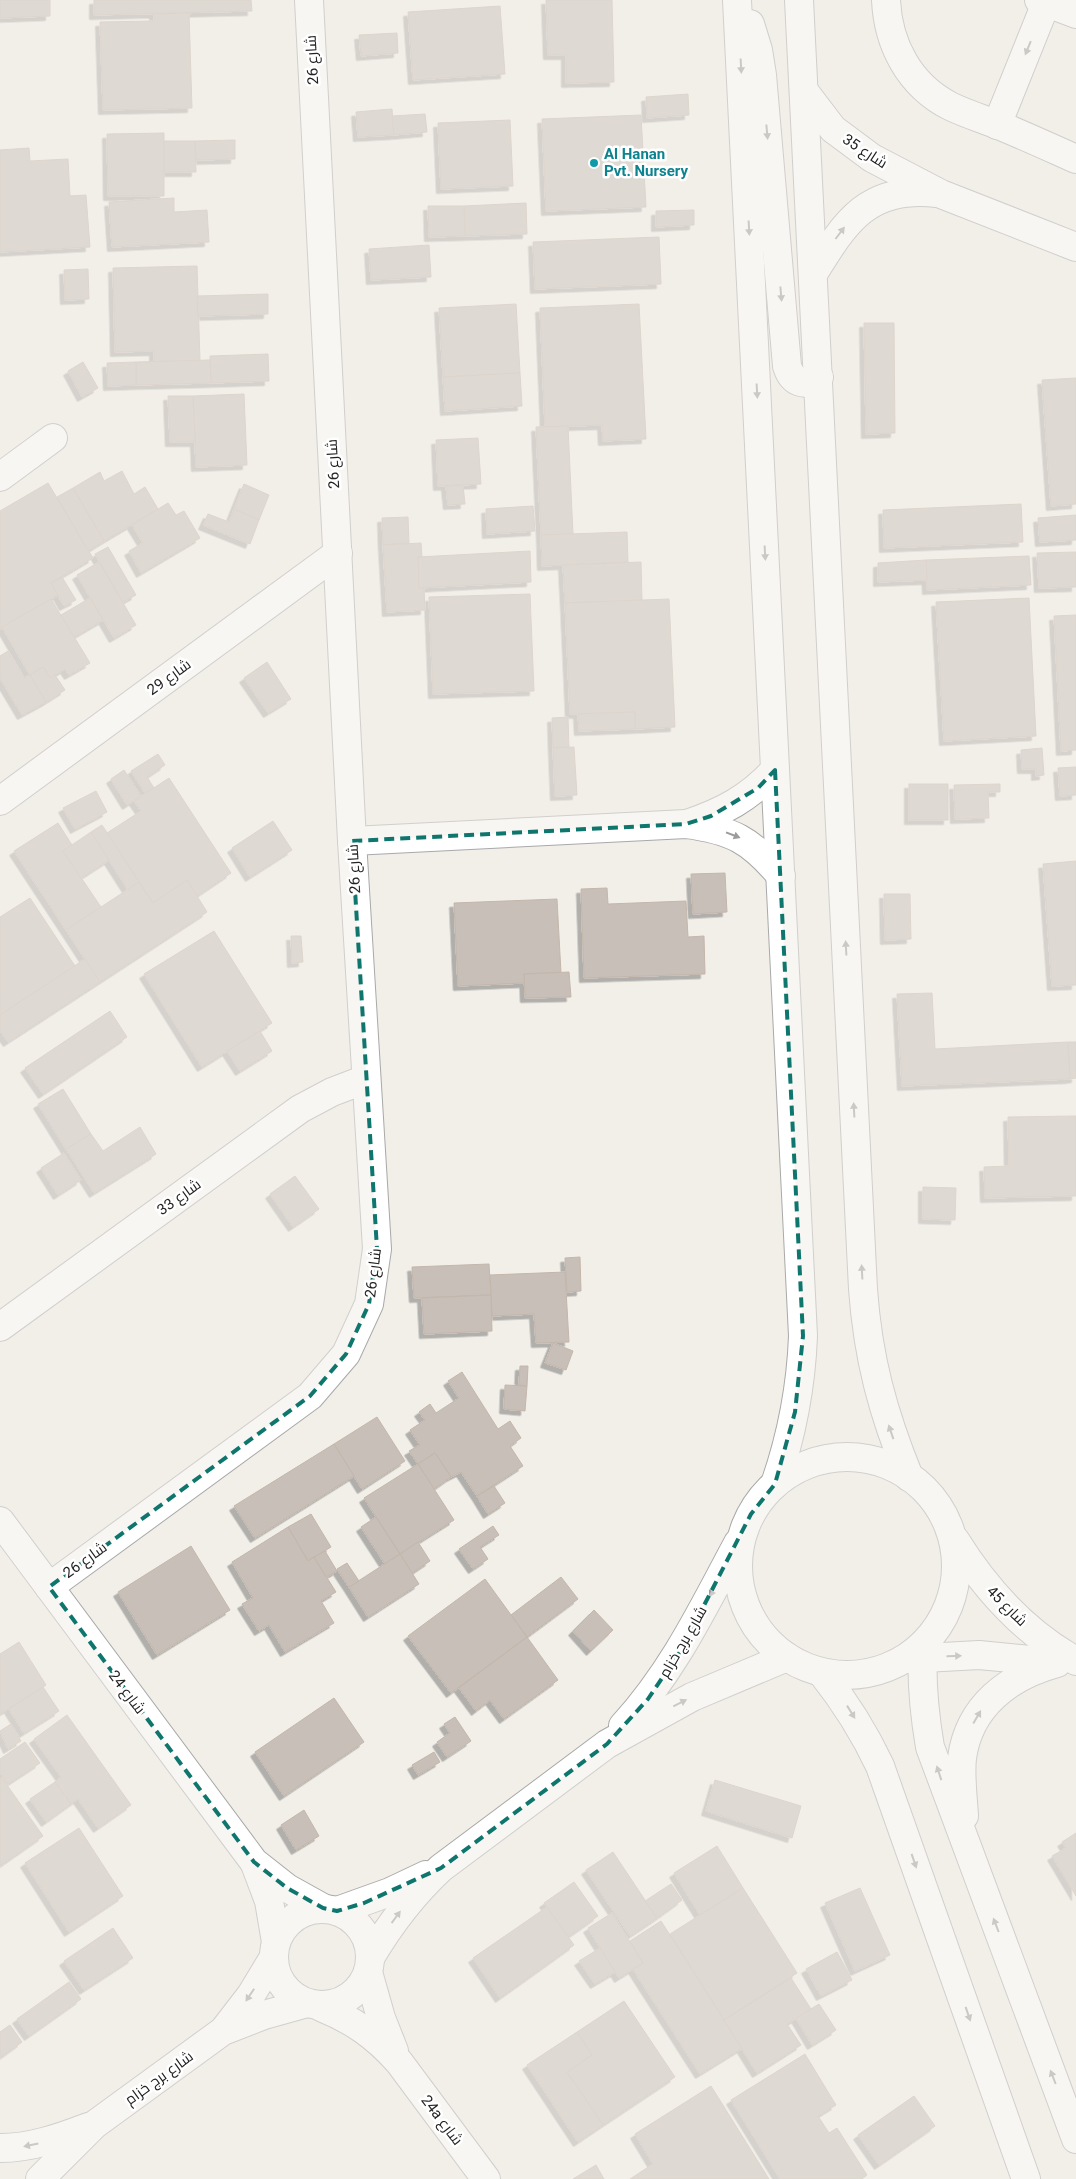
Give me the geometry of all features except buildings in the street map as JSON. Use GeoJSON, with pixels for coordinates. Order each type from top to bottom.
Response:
{"type":"FeatureCollection","features":[{"type":"Feature","properties":{"kind":"street","name":"شارع 26"},"geometry":{"type":"LineString","coordinates":[[49,1587],[310,1396],[346,1354],[369,1304],[377,1250],[352,841],[309,0]]}},
{"type":"Feature","properties":{"kind":"street"},"geometry":{"type":"LineString","coordinates":[[739,0],[750,22],[762,75],[787,366],[795,380],[804,383],[812,382],[819,377]]}},
{"type":"Feature","properties":{"kind":"street"},"geometry":{"type":"LineString","coordinates":[[739,0],[803,1336],[801,1374],[795,1412],[787,1449],[775,1484]]}},
{"type":"Feature","properties":{"kind":"street"},"geometry":{"type":"LineString","coordinates":[[799,0],[866,1328],[882,1404],[910,1477]]}},
{"type":"Feature","properties":{"kind":"street"},"geometry":{"type":"LineString","coordinates":[[886,0],[890,33],[899,56],[913,77],[930,93],[949,105],[1076,159]]}},
{"type":"Feature","properties":{"kind":"street"},"geometry":{"type":"LineString","coordinates":[[997,125],[1042,1],[1076,14]]}},
{"type":"Feature","properties":{"kind":"street","name":"شارع 35"},"geometry":{"type":"LineString","coordinates":[[804,91],[834,129],[852,145],[872,158],[941,194],[1076,247]]}},
{"type":"Feature","properties":{"kind":"street","name":"شارع 35"},"geometry":{"type":"LineString","coordinates":[[813,274],[838,234],[851,219],[866,207],[900,193],[941,194]]}},
{"type":"Feature","properties":{"kind":"street"},"geometry":{"type":"LineString","coordinates":[[0,477],[53,438]]}},
{"type":"Feature","properties":{"kind":"street","name":"شارع 29"},"geometry":{"type":"LineString","coordinates":[[0,801],[338,553]]}},
{"type":"Feature","properties":{"kind":"street"},"geometry":{"type":"LineString","coordinates":[[686,824],[711,816],[736,803],[758,788],[775,770]]}},
{"type":"Feature","properties":{"kind":"street"},"geometry":{"type":"LineString","coordinates":[[352,841],[686,824],[714,828],[740,838],[763,855],[781,876]]}},
{"type":"Feature","properties":{"kind":"street","name":"شارع 33"},"geometry":{"type":"LineString","coordinates":[[0,1327],[300,1109],[332,1092],[366,1079]]}},
{"type":"Feature","properties":{"kind":"street"},"geometry":{"type":"LineString","coordinates":[[1070,1664],[979,1655],[917,1654],[886,1668],[865,1674],[844,1675],[822,1672],[804,1666],[787,1657],[769,1642],[754,1623],[744,1601],[739,1578],[739,1554],[744,1531],[756,1506],[775,1484],[799,1468],[826,1458],[856,1457],[884,1463],[910,1477],[936,1503],[952,1537],[956,1570],[950,1603],[934,1632],[917,1654],[930,1747],[967,1850],[1073,2127]]}},
{"type":"Feature","properties":{"kind":"street","name":"شارع 24"},"geometry":{"type":"LineString","coordinates":[[0,1522],[254,1862],[287,1888],[330,1910]]}},
{"type":"Feature","properties":{"kind":"street","name":"شارع برج خزام"},"geometry":{"type":"LineString","coordinates":[[607,1744],[648,1699],[681,1650],[744,1531]]}},
{"type":"Feature","properties":{"kind":"street","name":"شارع 45"},"geometry":{"type":"LineString","coordinates":[[952,1537],[981,1579],[1016,1618],[1070,1664]]}},
{"type":"Feature","properties":{"kind":"street","name":"شارع برج خزام"},"geometry":{"type":"LineString","coordinates":[[369,1965],[402,1910],[420,1888],[441,1868],[607,1744],[692,1696],[787,1657]]}},
{"type":"Feature","properties":{"kind":"street"},"geometry":{"type":"LineString","coordinates":[[967,1850],[961,1781],[962,1757],[968,1734],[979,1713],[994,1695],[1020,1676],[1034,1669],[1070,1664]]}},
{"type":"Feature","properties":{"kind":"street"},"geometry":{"type":"LineString","coordinates":[[822,1672],[845,1701],[864,1733],[880,1766],[1026,2179]]}},
{"type":"Feature","properties":{"kind":"street","name":"شارع 24"},"geometry":{"type":"LineString","coordinates":[[254,1862],[269,1901],[275,1949]]}},
{"type":"Feature","properties":{"kind":"street","name":"شارع برج خزام"},"geometry":{"type":"LineString","coordinates":[[330,1910],[390,1892],[441,1868]]}},
{"type":"Feature","properties":{"kind":"street"},"geometry":{"type":"LineString","coordinates":[[330,1910],[350,1918],[361,1930],[368,1943],[369,1965],[361,1986],[350,1997],[336,2004],[314,2005],[293,1996],[283,1985],[276,1972],[275,1949],[283,1928],[294,1918],[308,1911],[330,1910]]}},
{"type":"Feature","properties":{"kind":"street","name":"شارع برج خزام"},"geometry":{"type":"LineString","coordinates":[[224,2031],[250,1995],[275,1949]]}},
{"type":"Feature","properties":{"kind":"street","name":"24a شارع"},"geometry":{"type":"LineString","coordinates":[[369,1965],[381,2018],[399,2062]]}},
{"type":"Feature","properties":{"kind":"street","name":"شارع برج خزام"},"geometry":{"type":"LineString","coordinates":[[40,2179],[94,2125],[224,2031],[264,2015],[314,2005]]}},
{"type":"Feature","properties":{"kind":"street","name":"24a شارع"},"geometry":{"type":"LineString","coordinates":[[314,2005],[343,2016],[364,2028],[383,2044],[399,2062],[486,2179]]}},
{"type":"Feature","properties":{"kind":"street","name":"شارع برج خزام"},"geometry":{"type":"LineString","coordinates":[[0,2148],[14,2148],[36,2144],[94,2125]]}},
{"type":"Feature","properties":{"kind":"highlighted area"},"geometry":{"type":"Polygon","coordinates":[[[775,770],[803,1336],[795,1412],[775,1484],[751,1514],[681,1650],[648,1699],[607,1744],[441,1868],[364,1903],[337,1911],[323,1908],[287,1888],[254,1862],[49,1587],[310,1396],[346,1354],[369,1304],[377,1249],[352,841],[686,824],[711,816],[758,788],[775,770]]]}},
{"type":"Feature","properties":{"kind":"place","name":"Al Hanan Pvt. Nursery"},"geometry":{"type":"Point","coordinates":[594,163]}}]}
